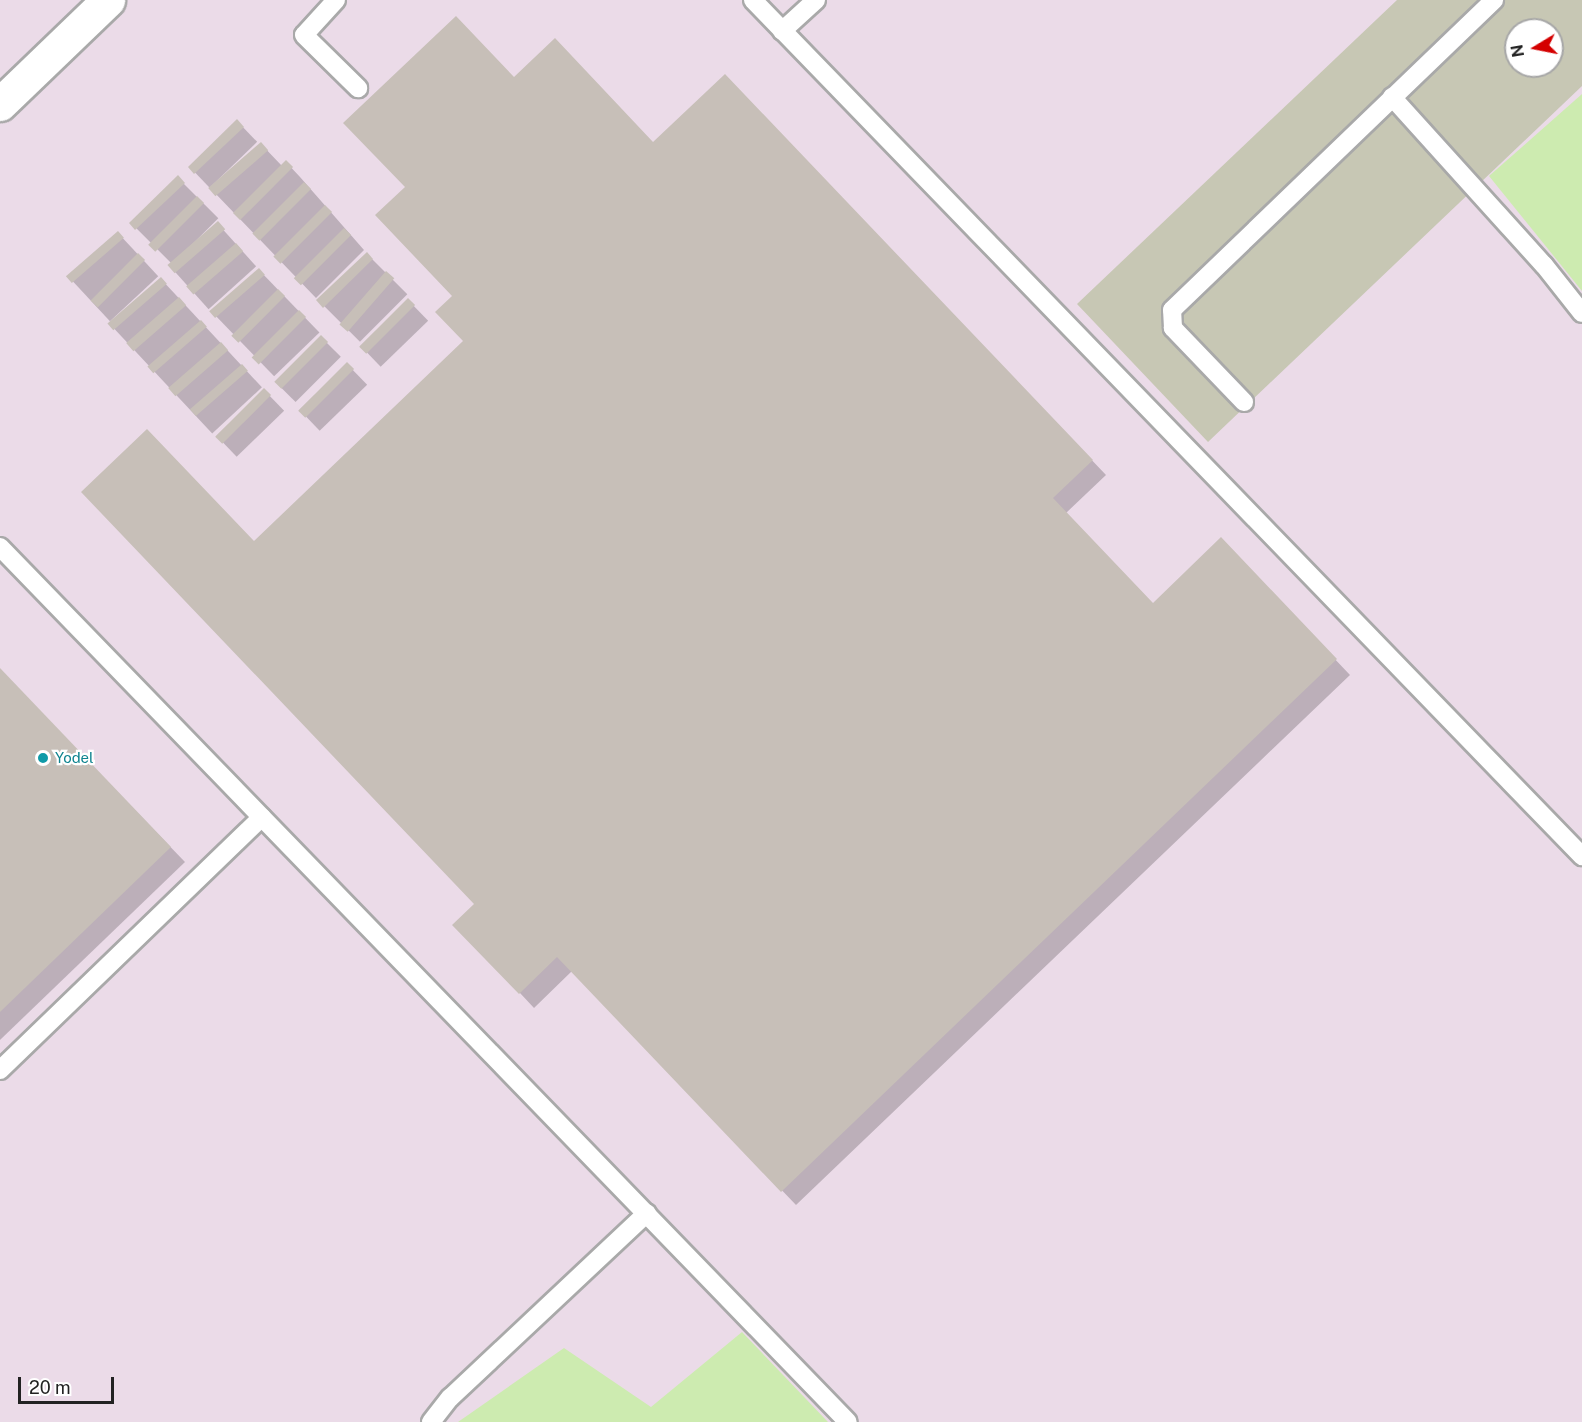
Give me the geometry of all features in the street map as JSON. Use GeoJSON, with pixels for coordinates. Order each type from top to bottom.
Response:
{"type":"FeatureCollection","features":[{"type":"Feature","properties":{"kind":"street"},"geometry":{"type":"LineString","coordinates":[[0,105],[108,0]]}},
{"type":"Feature","properties":{"kind":"lane"},"geometry":{"type":"LineString","coordinates":[[336,0],[304,35],[358,88]]}},
{"type":"Feature","properties":{"kind":"lane"},"geometry":{"type":"LineString","coordinates":[[753,0],[1582,856]]}},
{"type":"Feature","properties":{"kind":"lane"},"geometry":{"type":"LineString","coordinates":[[782,31],[816,0]]}},
{"type":"Feature","properties":{"kind":"lane"},"geometry":{"type":"LineString","coordinates":[[1244,402],[1173,328],[1172,310],[1494,0]]}},
{"type":"Feature","properties":{"kind":"lane"},"geometry":{"type":"LineString","coordinates":[[1392,97],[1544,265],[1582,313]]}},
{"type":"Feature","properties":{"kind":"lane"},"geometry":{"type":"LineString","coordinates":[[0,547],[848,1422]]}},
{"type":"Feature","properties":{"kind":"lane"},"geometry":{"type":"LineString","coordinates":[[0,1070],[262,817]]}},
{"type":"Feature","properties":{"kind":"lane"},"geometry":{"type":"LineString","coordinates":[[431,1422],[450,1398],[647,1213]]}},
{"type":"Feature","properties":{"kind":"shaded area"},"geometry":{"type":"Polygon","coordinates":[[[0,0],[1582,0],[1582,1422],[0,1422],[0,0]]]}},
{"type":"Feature","properties":{"kind":"shaded area"},"geometry":{"type":"Polygon","coordinates":[[[1397,0],[1582,0],[1582,86],[1208,442],[1077,304],[1397,0]]]}},
{"type":"Feature","properties":{"kind":"green space"},"geometry":{"type":"Polygon","coordinates":[[[1582,94],[1582,291],[1489,176],[1582,94]]]}},
{"type":"Feature","properties":{"kind":"green space"},"geometry":{"type":"Polygon","coordinates":[[[742,1332],[828,1422],[458,1422],[564,1348],[651,1407],[742,1332]]]}},
{"type":"Feature","properties":{"kind":"building"},"geometry":{"type":"Polygon","coordinates":[[[456,16],[514,77],[555,38],[653,142],[725,74],[1093,460],[1053,498],[1153,603],[1221,537],[1337,659],[781,1192],[557,957],[519,994],[452,925],[474,904],[81,492],[147,429],[254,541],[463,341],[435,312],[452,296],[375,215],[405,187],[343,123],[456,16]]]}},
{"type":"Feature","properties":{"kind":"building"},"geometry":{"type":"Polygon","coordinates":[[[237,119],[244,127],[194,174],[188,167],[237,119]]]}},
{"type":"Feature","properties":{"kind":"building"},"geometry":{"type":"Polygon","coordinates":[[[261,142],[268,150],[215,196],[208,188],[261,142]]]}},
{"type":"Feature","properties":{"kind":"building"},"geometry":{"type":"Polygon","coordinates":[[[286,160],[293,167],[240,220],[233,213],[286,160]]]}},
{"type":"Feature","properties":{"kind":"building"},"geometry":{"type":"Polygon","coordinates":[[[178,175],[185,183],[135,230],[129,223],[178,175]]]}},
{"type":"Feature","properties":{"kind":"building"},"geometry":{"type":"Polygon","coordinates":[[[304,182],[311,189],[259,241],[252,234],[304,182]]]}},
{"type":"Feature","properties":{"kind":"building"},"geometry":{"type":"Polygon","coordinates":[[[197,196],[204,203],[155,252],[148,245],[197,196]]]}},
{"type":"Feature","properties":{"kind":"building"},"geometry":{"type":"Polygon","coordinates":[[[325,205],[332,212],[280,264],[273,257],[325,205]]]}},
{"type":"Feature","properties":{"kind":"building"},"geometry":{"type":"Polygon","coordinates":[[[218,221],[225,229],[175,273],[167,265],[218,221]]]}},
{"type":"Feature","properties":{"kind":"building"},"geometry":{"type":"Polygon","coordinates":[[[344,228],[351,235],[301,285],[294,278],[344,228]]]}},
{"type":"Feature","properties":{"kind":"building"},"geometry":{"type":"Polygon","coordinates":[[[118,231],[124,238],[72,283],[66,276],[118,231]]]}},
{"type":"Feature","properties":{"kind":"building"},"geometry":{"type":"Polygon","coordinates":[[[236,243],[243,251],[193,295],[186,286],[236,243]]]}},
{"type":"Feature","properties":{"kind":"building"},"geometry":{"type":"Polygon","coordinates":[[[367,252],[373,259],[323,308],[316,300],[367,252]]]}},
{"type":"Feature","properties":{"kind":"building"},"geometry":{"type":"Polygon","coordinates":[[[138,253],[145,260],[98,307],[91,300],[138,253]]]}},
{"type":"Feature","properties":{"kind":"building"},"geometry":{"type":"Polygon","coordinates":[[[259,268],[265,275],[215,318],[209,311],[259,268]]]}},
{"type":"Feature","properties":{"kind":"building"},"geometry":{"type":"Polygon","coordinates":[[[386,271],[394,278],[348,332],[339,325],[386,271]]]}},
{"type":"Feature","properties":{"kind":"building"},"geometry":{"type":"Polygon","coordinates":[[[161,277],[167,284],[113,330],[107,324],[161,277]]]}},
{"type":"Feature","properties":{"kind":"building"},"geometry":{"type":"Polygon","coordinates":[[[278,289],[285,296],[238,343],[231,336],[278,289]]]}},
{"type":"Feature","properties":{"kind":"building"},"geometry":{"type":"Polygon","coordinates":[[[179,297],[186,305],[133,351],[126,343],[179,297]]]}},
{"type":"Feature","properties":{"kind":"building"},"geometry":{"type":"Polygon","coordinates":[[[408,298],[415,305],[366,354],[359,347],[408,298]]]}},
{"type":"Feature","properties":{"kind":"building"},"geometry":{"type":"Polygon","coordinates":[[[299,310],[306,317],[259,364],[252,357],[299,310]]]}},
{"type":"Feature","properties":{"kind":"building"},"geometry":{"type":"Polygon","coordinates":[[[201,320],[207,327],[153,373],[147,367],[201,320]]]}},
{"type":"Feature","properties":{"kind":"building"},"geometry":{"type":"Polygon","coordinates":[[[321,335],[328,342],[281,389],[274,382],[321,335]]]}},
{"type":"Feature","properties":{"kind":"building"},"geometry":{"type":"Polygon","coordinates":[[[221,342],[228,350],[175,396],[168,388],[221,342]]]}},
{"type":"Feature","properties":{"kind":"building"},"geometry":{"type":"Polygon","coordinates":[[[347,362],[354,369],[305,418],[298,411],[347,362]]]}},
{"type":"Feature","properties":{"kind":"building"},"geometry":{"type":"Polygon","coordinates":[[[242,364],[248,371],[196,416],[190,409],[242,364]]]}},
{"type":"Feature","properties":{"kind":"building"},"geometry":{"type":"Polygon","coordinates":[[[264,388],[271,395],[222,444],[215,437],[264,388]]]}},
{"type":"Feature","properties":{"kind":"building","name":"Yodel"},"geometry":{"type":"Polygon","coordinates":[[[0,668],[171,847],[0,1012],[0,668]]]}},
{"type":"Feature","properties":{"kind":"place","name":"Yodel"},"geometry":{"type":"Point","coordinates":[43,758]}}]}
